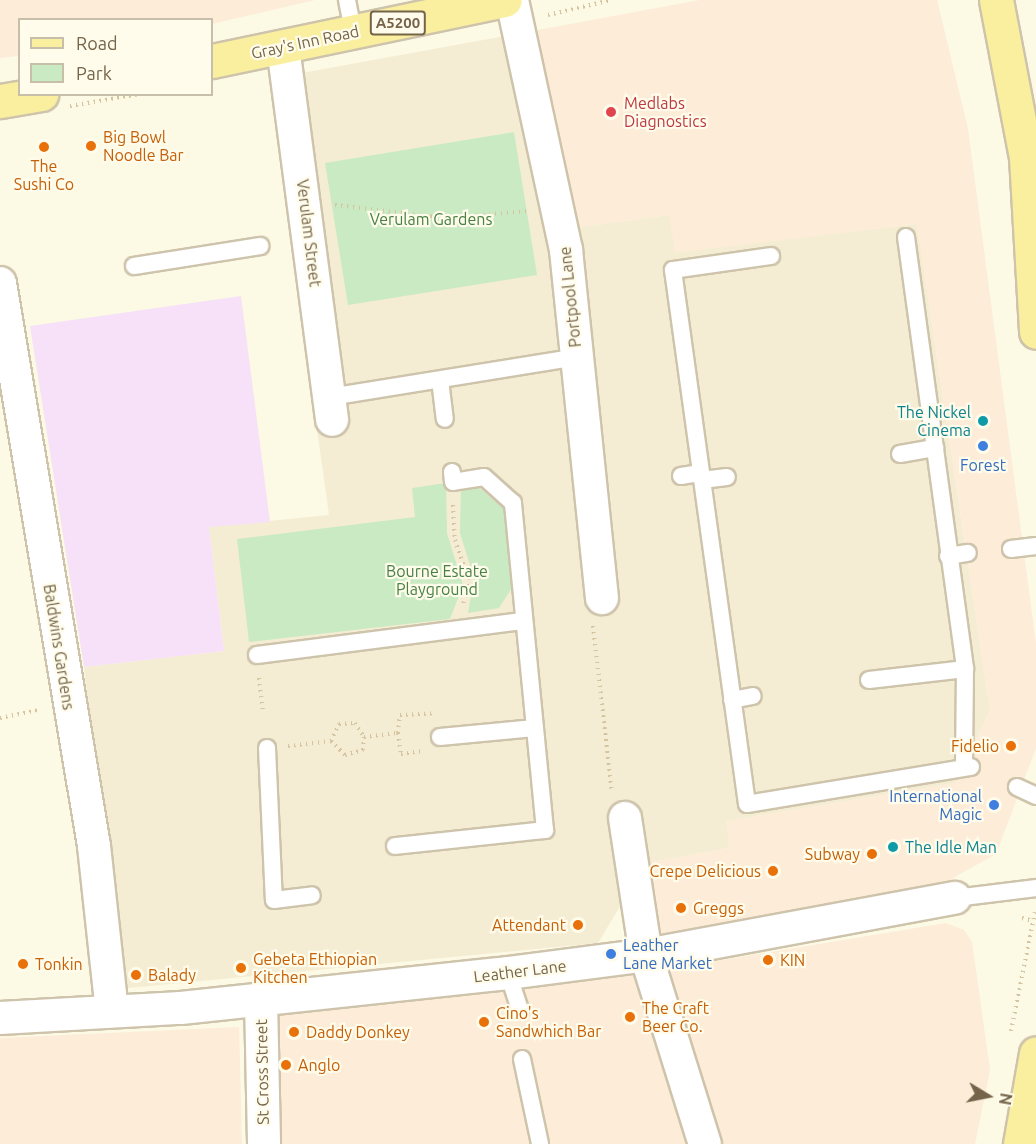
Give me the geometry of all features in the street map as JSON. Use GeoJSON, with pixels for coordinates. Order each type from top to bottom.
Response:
{"type":"FeatureCollection","features":[{"type":"Feature","properties":{"kind":"main road","name":"Gray's Inn Road"},"geometry":{"type":"LineString","coordinates":[[213,61],[505,0]]}},
{"type":"Feature","properties":{"kind":"main road"},"geometry":{"type":"LineString","coordinates":[[996,0],[1032,186],[1036,332]]}},
{"type":"Feature","properties":{"kind":"main road"},"geometry":{"type":"LineString","coordinates":[[0,101],[53,100]]}},
{"type":"Feature","properties":{"kind":"main road"},"geometry":{"type":"LineString","coordinates":[[1020,1144],[1022,1049]]}},
{"type":"Feature","properties":{"kind":"street","name":"Portpool Lane"},"geometry":{"type":"LineString","coordinates":[[512,0],[566,250],[577,357],[592,600]]}},
{"type":"Feature","properties":{"kind":"street","name":"Verulam Street"},"geometry":{"type":"LineString","coordinates":[[283,47],[302,239],[331,409]]}},
{"type":"Feature","properties":{"kind":"street","name":"Baldwins Gardens"},"geometry":{"type":"LineString","coordinates":[[1,294],[94,846],[112,1011]]}},
{"type":"Feature","properties":{"kind":"street"},"geometry":{"type":"LineString","coordinates":[[618,815],[646,955],[705,1144]]}},
{"type":"Feature","properties":{"kind":"street","name":"Leather Lane"},"geometry":{"type":"LineString","coordinates":[[0,1018],[261,999],[508,973],[646,955],[955,898]]}},
{"type":"Feature","properties":{"kind":"street","name":"St Cross Street"},"geometry":{"type":"LineString","coordinates":[[261,999],[264,1144]]}},
{"type":"Feature","properties":{"kind":"lane"},"geometry":{"type":"LineString","coordinates":[[347,0],[353,32]]}},
{"type":"Feature","properties":{"kind":"lane"},"geometry":{"type":"LineString","coordinates":[[771,256],[674,270],[747,804],[968,766],[965,669],[906,237]]}},
{"type":"Feature","properties":{"kind":"lane"},"geometry":{"type":"LineString","coordinates":[[134,266],[260,246]]}},
{"type":"Feature","properties":{"kind":"lane"},"geometry":{"type":"LineString","coordinates":[[331,409],[440,380],[577,357]]}},
{"type":"Feature","properties":{"kind":"lane"},"geometry":{"type":"LineString","coordinates":[[440,380],[445,419]]}},
{"type":"Feature","properties":{"kind":"lane"},"geometry":{"type":"LineString","coordinates":[[900,454],[935,448]]}},
{"type":"Feature","properties":{"kind":"lane"},"geometry":{"type":"LineString","coordinates":[[395,846],[553,828],[535,728],[528,613],[513,503],[484,477],[453,482],[452,472]]}},
{"type":"Feature","properties":{"kind":"lane"},"geometry":{"type":"LineString","coordinates":[[681,476],[727,477]]}},
{"type":"Feature","properties":{"kind":"lane"},"geometry":{"type":"LineString","coordinates":[[1011,549],[1036,546]]}},
{"type":"Feature","properties":{"kind":"lane"},"geometry":{"type":"LineString","coordinates":[[948,556],[968,553]]}},
{"type":"Feature","properties":{"kind":"lane"},"geometry":{"type":"LineString","coordinates":[[257,656],[528,613]]}},
{"type":"Feature","properties":{"kind":"lane"},"geometry":{"type":"LineString","coordinates":[[869,680],[965,669]]}},
{"type":"Feature","properties":{"kind":"lane"},"geometry":{"type":"LineString","coordinates":[[732,700],[753,696]]}},
{"type":"Feature","properties":{"kind":"lane"},"geometry":{"type":"LineString","coordinates":[[440,737],[535,728]]}},
{"type":"Feature","properties":{"kind":"lane"},"geometry":{"type":"LineString","coordinates":[[267,748],[274,900],[312,895]]}},
{"type":"Feature","properties":{"kind":"lane"},"geometry":{"type":"LineString","coordinates":[[1017,787],[1036,796]]}},
{"type":"Feature","properties":{"kind":"lane","name":"Leather Lane"},"geometry":{"type":"LineString","coordinates":[[955,898],[1036,888]]}},
{"type":"Feature","properties":{"kind":"lane"},"geometry":{"type":"LineString","coordinates":[[508,973],[520,1010]]}},
{"type":"Feature","properties":{"kind":"lane"},"geometry":{"type":"LineString","coordinates":[[522,1059],[540,1144]]}},
{"type":"Feature","properties":{"kind":"path"},"geometry":{"type":"LineString","coordinates":[[53,100],[111,96]]}},
{"type":"Feature","properties":{"kind":"path"},"geometry":{"type":"LineString","coordinates":[[329,205],[447,218],[535,211]]}},
{"type":"Feature","properties":{"kind":"path"},"geometry":{"type":"LineString","coordinates":[[453,497],[453,528],[471,586],[461,611]]}},
{"type":"Feature","properties":{"kind":"path"},"geometry":{"type":"LineString","coordinates":[[592,600],[618,815]]}},
{"type":"Feature","properties":{"kind":"path"},"geometry":{"type":"LineString","coordinates":[[257,656],[263,710]]}},
{"type":"Feature","properties":{"kind":"path"},"geometry":{"type":"LineString","coordinates":[[0,718],[50,707]]}},
{"type":"Feature","properties":{"kind":"path"},"geometry":{"type":"LineString","coordinates":[[434,711],[440,737],[442,748],[401,754],[398,733],[400,715],[434,711]]}},
{"type":"Feature","properties":{"kind":"path"},"geometry":{"type":"LineString","coordinates":[[355,723],[364,737],[363,750],[345,755],[331,741],[339,724],[355,723]]}},
{"type":"Feature","properties":{"kind":"path"},"geometry":{"type":"LineString","coordinates":[[364,737],[398,733]]}},
{"type":"Feature","properties":{"kind":"path"},"geometry":{"type":"LineString","coordinates":[[267,748],[331,741]]}},
{"type":"Feature","properties":{"kind":"path"},"geometry":{"type":"LineString","coordinates":[[1022,1049],[1036,907]]}},
{"type":"Feature","properties":{"kind":"path"},"geometry":{"type":"LineString","coordinates":[[1022,918],[1030,920]]}},
{"type":"Feature","properties":{"kind":"shaded area"},"geometry":{"type":"Polygon","coordinates":[[[0,0],[315,0],[213,24],[213,18],[18,18],[18,56],[0,58],[0,0]]]}},
{"type":"Feature","properties":{"kind":"shaded area"},"geometry":{"type":"Polygon","coordinates":[[[700,0],[937,0],[968,129],[1036,644],[1036,748],[996,854],[953,878],[958,910],[704,963],[946,923],[964,930],[972,942],[990,1070],[975,1144],[270,1144],[268,1017],[0,1037],[0,1004],[78,1001],[665,937],[658,936],[646,863],[729,848],[726,821],[955,783],[990,711],[917,224],[675,253],[669,215],[546,232],[505,36],[700,0]]]}},
{"type":"Feature","properties":{"kind":"shaded area"},"geometry":{"type":"Polygon","coordinates":[[[505,36],[546,232],[669,215],[676,252],[917,224],[990,711],[955,783],[727,821],[729,848],[646,863],[598,943],[118,989],[84,667],[224,651],[209,527],[329,515],[311,386],[344,379],[302,73],[505,36]]]}},
{"type":"Feature","properties":{"kind":"shaded area"},"geometry":{"type":"Polygon","coordinates":[[[241,296],[270,522],[209,527],[224,651],[84,667],[30,326],[241,296]]]}},
{"type":"Feature","properties":{"kind":"shaded area"},"geometry":{"type":"Polygon","coordinates":[[[239,1027],[242,1144],[0,1144],[0,1038],[239,1027]]]}},
{"type":"Feature","properties":{"kind":"green space","name":"Verulam Gardens"},"geometry":{"type":"Polygon","coordinates":[[[514,132],[537,275],[348,305],[325,163],[514,132]]]}},
{"type":"Feature","properties":{"kind":"green space"},"geometry":{"type":"Polygon","coordinates":[[[446,483],[447,533],[463,585],[450,619],[249,642],[237,539],[415,517],[412,488],[446,483]]]}},
{"type":"Feature","properties":{"kind":"green space","name":"Bourne Estate Playground"},"geometry":{"type":"Polygon","coordinates":[[[476,485],[505,510],[513,586],[499,608],[468,613],[474,578],[460,533],[461,486],[476,485]]]}},
{"type":"Feature","properties":{"kind":"place","name":"Medlabs Diagnostics"},"geometry":{"type":"Point","coordinates":[611,112]}},
{"type":"Feature","properties":{"kind":"place","name":"Big Bowl Noodle Bar"},"geometry":{"type":"Point","coordinates":[91,146]}},
{"type":"Feature","properties":{"kind":"place","name":"The Sushi Co"},"geometry":{"type":"Point","coordinates":[44,147]}},
{"type":"Feature","properties":{"kind":"place","name":"The Nickel Cinema"},"geometry":{"type":"Point","coordinates":[983,421]}},
{"type":"Feature","properties":{"kind":"place","name":"Forest"},"geometry":{"type":"Point","coordinates":[983,446]}},
{"type":"Feature","properties":{"kind":"place","name":"Fidelio"},"geometry":{"type":"Point","coordinates":[1011,746]}},
{"type":"Feature","properties":{"kind":"place","name":"International Magic"},"geometry":{"type":"Point","coordinates":[994,805]}},
{"type":"Feature","properties":{"kind":"place","name":"The Idle Man"},"geometry":{"type":"Point","coordinates":[893,847]}},
{"type":"Feature","properties":{"kind":"place","name":"Subway"},"geometry":{"type":"Point","coordinates":[872,854]}},
{"type":"Feature","properties":{"kind":"place","name":"Crepe Delicious"},"geometry":{"type":"Point","coordinates":[773,871]}},
{"type":"Feature","properties":{"kind":"place","name":"Greggs"},"geometry":{"type":"Point","coordinates":[681,908]}},
{"type":"Feature","properties":{"kind":"place","name":"Attendant"},"geometry":{"type":"Point","coordinates":[578,925]}},
{"type":"Feature","properties":{"kind":"place","name":"Leather Lane Market"},"geometry":{"type":"Point","coordinates":[611,954]}},
{"type":"Feature","properties":{"kind":"place","name":"KIN"},"geometry":{"type":"Point","coordinates":[768,960]}},
{"type":"Feature","properties":{"kind":"place","name":"Tonkin"},"geometry":{"type":"Point","coordinates":[23,964]}},
{"type":"Feature","properties":{"kind":"place","name":"Gebeta Ethiopian Kitchen"},"geometry":{"type":"Point","coordinates":[241,968]}},
{"type":"Feature","properties":{"kind":"place","name":"Balady"},"geometry":{"type":"Point","coordinates":[136,975]}},
{"type":"Feature","properties":{"kind":"place","name":"The Craft Beer Co."},"geometry":{"type":"Point","coordinates":[630,1017]}},
{"type":"Feature","properties":{"kind":"place","name":"Cino's Sandwhich Bar"},"geometry":{"type":"Point","coordinates":[484,1022]}},
{"type":"Feature","properties":{"kind":"place","name":"Daddy Donkey"},"geometry":{"type":"Point","coordinates":[294,1032]}},
{"type":"Feature","properties":{"kind":"place","name":"Anglo"},"geometry":{"type":"Point","coordinates":[286,1065]}}]}
